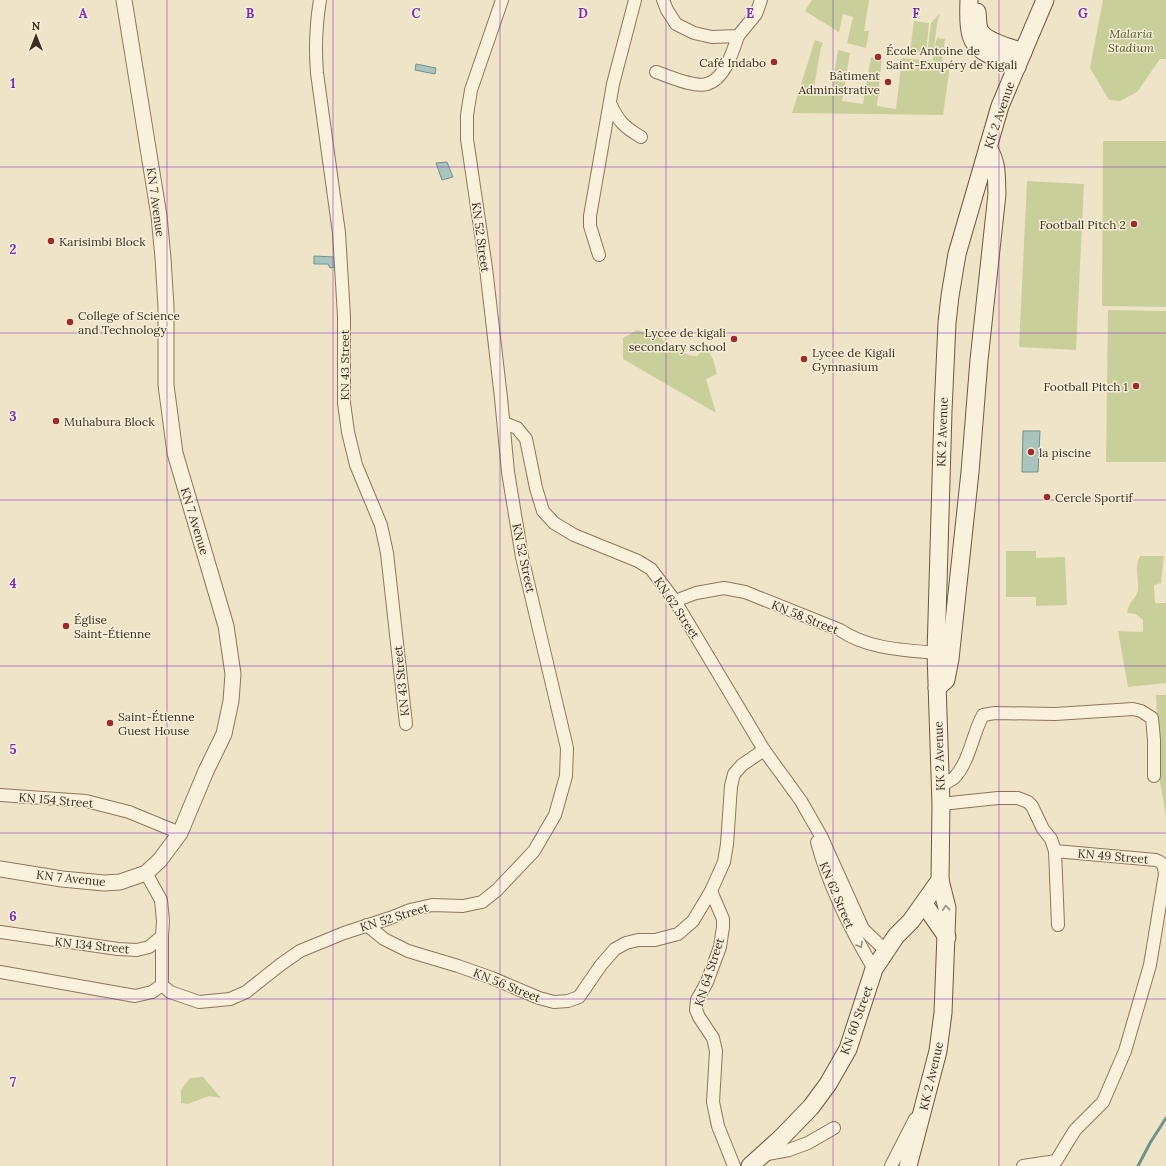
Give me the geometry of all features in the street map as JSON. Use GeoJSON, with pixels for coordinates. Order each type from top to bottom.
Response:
{"type":"FeatureCollection","features":[{"type":"Feature","properties":{"kind":"main road"},"geometry":{"type":"LineString","coordinates":[[969,0],[969,30],[971,40],[975,45],[995,58],[1020,59]]}},
{"type":"Feature","properties":{"kind":"main road"},"geometry":{"type":"LineString","coordinates":[[978,0],[978,19],[980,31],[1020,59]]}},
{"type":"Feature","properties":{"kind":"main road","name":"KK 2 Avenue"},"geometry":{"type":"LineString","coordinates":[[908,1166],[938,1051],[943,1013],[947,937],[947,908],[940,880],[941,804],[936,653],[943,411],[947,323],[950,296],[957,254],[1000,106],[1045,0]]}},
{"type":"Feature","properties":{"kind":"main road"},"geometry":{"type":"LineString","coordinates":[[937,688],[946,680],[950,659],[970,472],[978,360],[997,194],[994,158],[988,147]]}},
{"type":"Feature","properties":{"kind":"main road"},"geometry":{"type":"LineString","coordinates":[[940,880],[924,904],[947,937]]}},
{"type":"Feature","properties":{"kind":"main road","name":"KN 60 Street"},"geometry":{"type":"LineString","coordinates":[[755,1161],[781,1138],[811,1107],[828,1084],[848,1049],[874,969],[896,936],[911,921],[924,904]]}},
{"type":"Feature","properties":{"kind":"street","name":"KN 7 Avenue"},"geometry":{"type":"LineString","coordinates":[[0,869],[104,884],[120,882],[146,873],[160,860],[180,833],[206,771],[224,734],[231,701],[233,674],[226,626],[175,453],[166,385],[166,307],[159,216],[124,0]]}},
{"type":"Feature","properties":{"kind":"street","name":"KN 43 Street"},"geometry":{"type":"LineString","coordinates":[[320,0],[317,21],[317,73],[339,233],[344,316],[344,403],[348,432],[356,464],[381,525],[387,553],[406,724]]}},
{"type":"Feature","properties":{"kind":"street","name":"KN 52 Street"},"geometry":{"type":"LineString","coordinates":[[162,985],[170,992],[199,1002],[230,999],[246,992],[300,951],[344,933],[410,910],[432,905],[463,906],[482,902],[497,890],[534,851],[555,815],[566,776],[567,748],[522,557],[508,472],[504,422],[486,268],[467,139],[467,115],[471,90],[502,0]]}},
{"type":"Feature","properties":{"kind":"street"},"geometry":{"type":"LineString","coordinates":[[599,255],[590,226],[590,216],[621,50],[635,0]]}},
{"type":"Feature","properties":{"kind":"street"},"geometry":{"type":"LineString","coordinates":[[662,0],[676,24],[694,33],[712,37],[738,36]]}},
{"type":"Feature","properties":{"kind":"street"},"geometry":{"type":"LineString","coordinates":[[656,72],[695,84],[708,84],[720,76],[730,61],[738,36],[756,14],[761,0]]}},
{"type":"Feature","properties":{"kind":"street"},"geometry":{"type":"LineString","coordinates":[[610,103],[617,118],[629,130],[641,137]]}},
{"type":"Feature","properties":{"kind":"street","name":"KN 62 Street"},"geometry":{"type":"LineString","coordinates":[[504,422],[517,428],[526,439],[536,488],[543,511],[554,523],[574,535],[638,561],[651,569],[675,602],[764,750],[801,801],[821,836],[863,929],[874,942],[886,951]]}},
{"type":"Feature","properties":{"kind":"street","name":"KN 58 Street"},"geometry":{"type":"LineString","coordinates":[[675,602],[696,593],[724,588],[746,592],[873,645],[902,650],[936,653]]}},
{"type":"Feature","properties":{"kind":"street"},"geometry":{"type":"LineString","coordinates":[[940,786],[953,778],[964,763],[983,715],[995,713],[1055,714],[1133,709],[1141,711],[1152,718],[1154,740],[1154,776]]}},
{"type":"Feature","properties":{"kind":"street","name":"KN 56 Street"},"geometry":{"type":"LineString","coordinates":[[367,925],[384,939],[408,951],[492,978],[539,998],[554,1002],[568,1001],[579,997],[601,965],[615,949],[626,943],[638,940],[655,940],[678,934],[693,921],[711,892],[725,856],[731,786],[734,774],[742,765],[764,750]]}},
{"type":"Feature","properties":{"kind":"street","name":"KN 154 Street"},"geometry":{"type":"LineString","coordinates":[[0,795],[97,803],[129,812],[180,833]]}},
{"type":"Feature","properties":{"kind":"street"},"geometry":{"type":"LineString","coordinates":[[941,804],[998,798],[1018,798],[1028,802],[1032,806],[1043,829],[1052,839],[1055,851],[1058,925]]}},
{"type":"Feature","properties":{"kind":"street","name":"KN 62 Street"},"geometry":{"type":"LineString","coordinates":[[810,818],[822,862],[837,899],[857,940],[874,969]]}},
{"type":"Feature","properties":{"kind":"street","name":"KN 49 Street"},"geometry":{"type":"LineString","coordinates":[[1023,1166],[1056,1161],[1075,1130],[1103,1102],[1126,1051],[1150,965],[1165,874],[1164,866],[1161,862],[1156,860],[1055,851]]}},
{"type":"Feature","properties":{"kind":"street"},"geometry":{"type":"LineString","coordinates":[[0,972],[135,996],[152,992],[162,985],[163,921],[161,900],[146,873]]}},
{"type":"Feature","properties":{"kind":"street","name":"KN 64 Street"},"geometry":{"type":"LineString","coordinates":[[711,892],[723,919],[723,927],[720,947],[707,982],[698,1000],[696,1010],[713,1038],[716,1051],[714,1102],[718,1126],[734,1166]]}},
{"type":"Feature","properties":{"kind":"street","name":"KN 134 Street"},"geometry":{"type":"LineString","coordinates":[[0,932],[92,946],[137,950],[149,947],[162,936]]}},
{"type":"Feature","properties":{"kind":"street"},"geometry":{"type":"LineString","coordinates":[[891,1166],[927,1096]]}},
{"type":"Feature","properties":{"kind":"street"},"geometry":{"type":"LineString","coordinates":[[755,1161],[808,1143],[834,1128]]}},
{"type":"Feature","properties":{"kind":"green space"},"geometry":{"type":"Polygon","coordinates":[[[812,0],[869,0],[864,31],[869,31],[866,48],[847,43],[853,17],[843,14],[839,32],[805,11],[812,0]]]}},
{"type":"Feature","properties":{"kind":"green space","name":"Malaria Stadium"},"geometry":{"type":"Polygon","coordinates":[[[1103,0],[1166,0],[1166,59],[1160,59],[1137,92],[1120,101],[1109,100],[1090,68],[1103,0]]]}},
{"type":"Feature","properties":{"kind":"green space"},"geometry":{"type":"Polygon","coordinates":[[[940,13],[934,49],[937,38],[945,39],[942,63],[950,65],[943,115],[792,113],[815,40],[823,43],[813,93],[831,95],[838,50],[850,53],[842,101],[863,104],[871,57],[882,57],[877,106],[896,109],[902,58],[933,61],[933,55],[927,54],[931,23],[940,13]]]}},
{"type":"Feature","properties":{"kind":"green space"},"geometry":{"type":"Polygon","coordinates":[[[914,21],[929,23],[926,53],[910,51],[914,21]]]}},
{"type":"Feature","properties":{"kind":"green space","name":"Football Pitch 2"},"geometry":{"type":"Polygon","coordinates":[[[1103,141],[1166,141],[1166,307],[1102,306],[1103,141]]]}},
{"type":"Feature","properties":{"kind":"green space"},"geometry":{"type":"Polygon","coordinates":[[[1027,181],[1084,184],[1076,350],[1019,347],[1027,181]]]}},
{"type":"Feature","properties":{"kind":"green space","name":"Football Pitch 1"},"geometry":{"type":"Polygon","coordinates":[[[1108,310],[1166,311],[1166,462],[1106,462],[1108,310]]]}},
{"type":"Feature","properties":{"kind":"green space"},"geometry":{"type":"Polygon","coordinates":[[[637,330],[659,336],[667,344],[679,348],[688,355],[697,356],[706,347],[713,359],[717,374],[706,379],[716,413],[623,359],[623,338],[637,330]]]}},
{"type":"Feature","properties":{"kind":"green space"},"geometry":{"type":"Polygon","coordinates":[[[1006,551],[1036,551],[1036,558],[1065,557],[1067,605],[1036,606],[1036,597],[1006,597],[1006,551]]]}},
{"type":"Feature","properties":{"kind":"green space"},"geometry":{"type":"Polygon","coordinates":[[[1140,556],[1164,556],[1161,583],[1154,585],[1155,603],[1166,603],[1166,683],[1128,687],[1118,631],[1143,632],[1143,620],[1136,614],[1127,613],[1129,606],[1138,590],[1137,564],[1140,556]]]}},
{"type":"Feature","properties":{"kind":"green space"},"geometry":{"type":"Polygon","coordinates":[[[1156,695],[1166,695],[1166,816],[1160,782],[1156,695]]]}},
{"type":"Feature","properties":{"kind":"green space"},"geometry":{"type":"Polygon","coordinates":[[[203,1077],[221,1098],[209,1096],[188,1104],[181,1103],[181,1090],[190,1078],[203,1077]]]}},
{"type":"Feature","properties":{"kind":"water"},"geometry":{"type":"Polygon","coordinates":[[[416,64],[436,68],[435,74],[415,70],[416,64]]]}},
{"type":"Feature","properties":{"kind":"water"},"geometry":{"type":"Polygon","coordinates":[[[447,162],[453,177],[442,180],[436,163],[447,162]]]}},
{"type":"Feature","properties":{"kind":"water"},"geometry":{"type":"Polygon","coordinates":[[[314,256],[334,257],[335,267],[330,268],[328,264],[314,264],[314,256]]]}},
{"type":"Feature","properties":{"kind":"water","name":"la piscine"},"geometry":{"type":"Polygon","coordinates":[[[1023,431],[1040,431],[1038,472],[1022,472],[1023,431]]]}},
{"type":"Feature","properties":{"kind":"waterway"},"geometry":{"type":"LineString","coordinates":[[1138,1166],[1150,1143],[1166,1118]]}},
{"type":"Feature","properties":{"kind":"place","name":"École Antoine de Saint-Exupéry de Kigali"},"geometry":{"type":"Point","coordinates":[878,57]}},
{"type":"Feature","properties":{"kind":"place","name":"Café Indabo"},"geometry":{"type":"Point","coordinates":[774,62]}},
{"type":"Feature","properties":{"kind":"place","name":"Bâtiment Administrative"},"geometry":{"type":"Point","coordinates":[888,82]}},
{"type":"Feature","properties":{"kind":"place","name":"Football Pitch 2"},"geometry":{"type":"Point","coordinates":[1134,224]}},
{"type":"Feature","properties":{"kind":"place","name":"Karisimbi Block"},"geometry":{"type":"Point","coordinates":[51,241]}},
{"type":"Feature","properties":{"kind":"place","name":"College of Science and Technology"},"geometry":{"type":"Point","coordinates":[70,322]}},
{"type":"Feature","properties":{"kind":"place","name":"Lycee de kigali secondary school"},"geometry":{"type":"Point","coordinates":[734,339]}},
{"type":"Feature","properties":{"kind":"place","name":"Lycee de Kigali Gymnasium"},"geometry":{"type":"Point","coordinates":[804,359]}},
{"type":"Feature","properties":{"kind":"place","name":"Football Pitch 1"},"geometry":{"type":"Point","coordinates":[1136,386]}},
{"type":"Feature","properties":{"kind":"place","name":"Muhabura Block"},"geometry":{"type":"Point","coordinates":[56,421]}},
{"type":"Feature","properties":{"kind":"place","name":"la piscine"},"geometry":{"type":"Point","coordinates":[1031,452]}},
{"type":"Feature","properties":{"kind":"place","name":"Cercle Sportif"},"geometry":{"type":"Point","coordinates":[1047,497]}},
{"type":"Feature","properties":{"kind":"place","name":"Église Saint-Étienne"},"geometry":{"type":"Point","coordinates":[66,626]}},
{"type":"Feature","properties":{"kind":"place","name":"Saint-Étienne Guest House"},"geometry":{"type":"Point","coordinates":[110,723]}}]}
